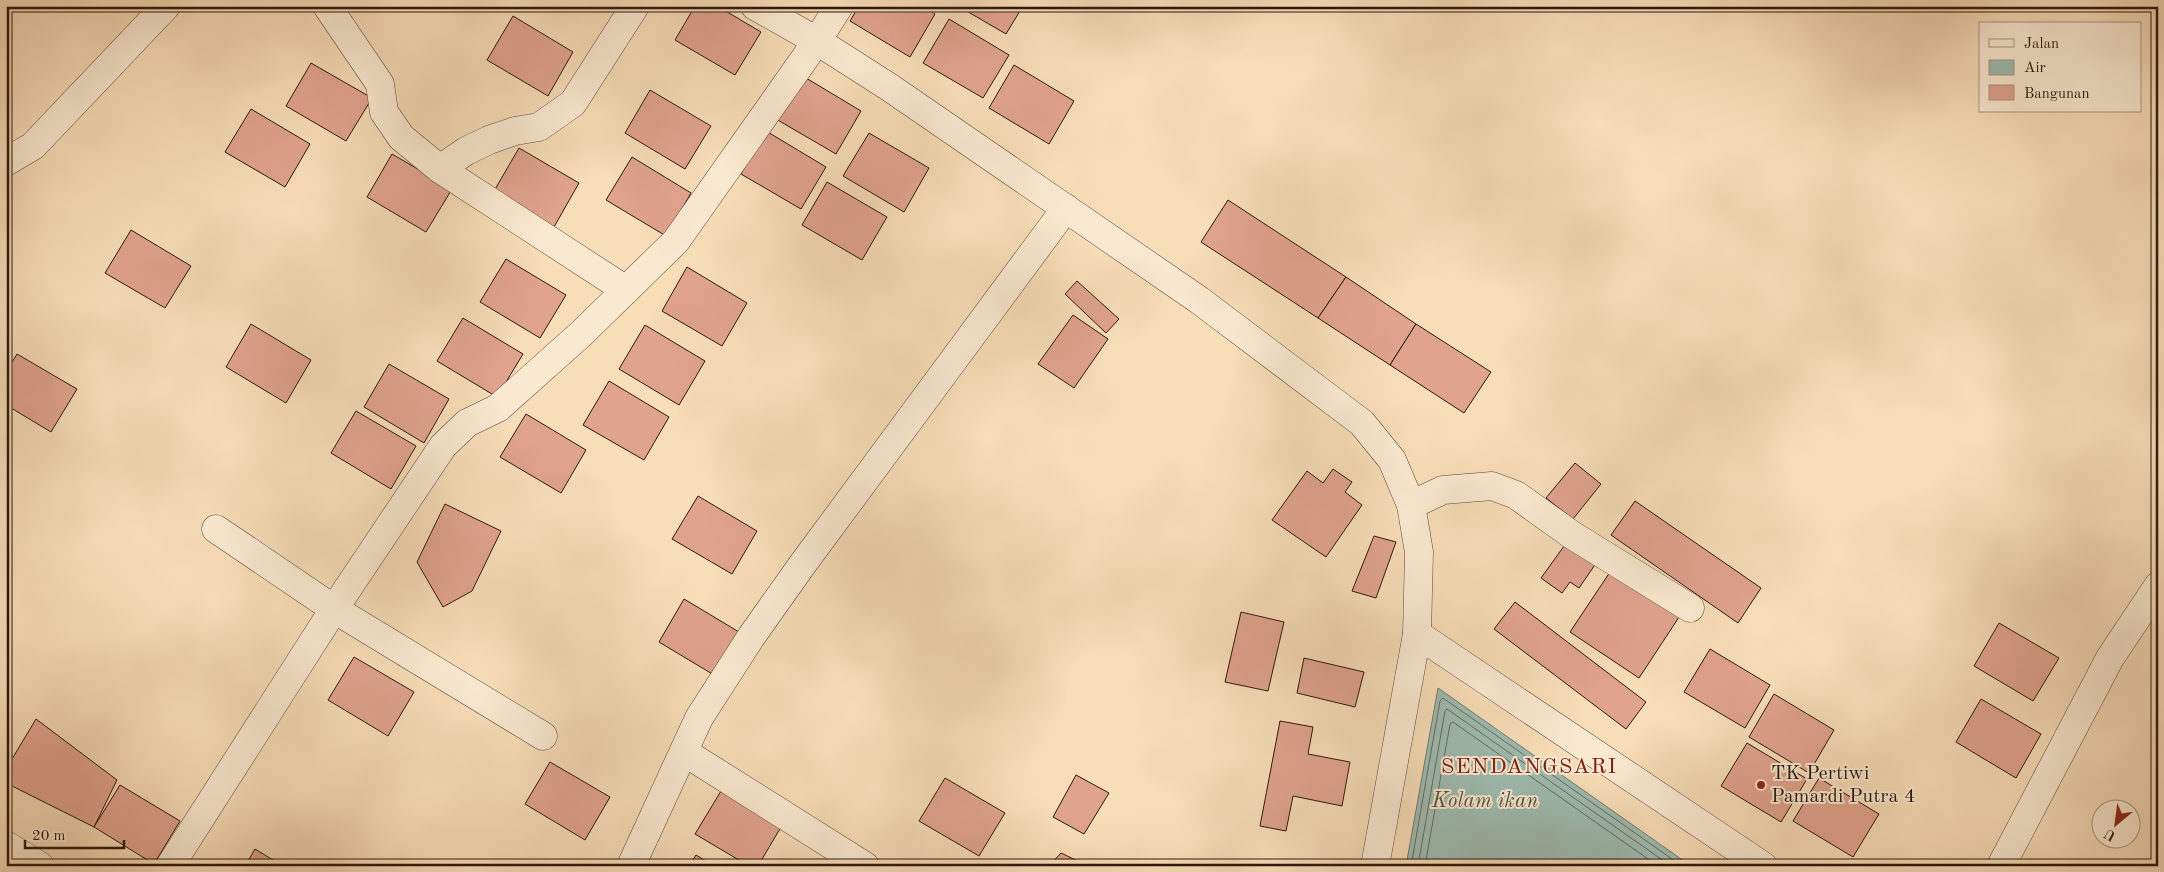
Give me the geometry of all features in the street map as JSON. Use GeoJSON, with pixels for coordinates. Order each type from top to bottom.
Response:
{"type":"FeatureCollection","features":[{"type":"Feature","properties":{"kind":"street"},"geometry":{"type":"LineString","coordinates":[[6,162],[33,146],[166,6]]}},
{"type":"Feature","properties":{"kind":"street"},"geometry":{"type":"LineString","coordinates":[[327,6],[380,84],[384,112],[401,138],[440,169],[626,290]]}},
{"type":"Feature","properties":{"kind":"street"},"geometry":{"type":"LineString","coordinates":[[440,169],[489,140],[515,131],[539,127],[573,103],[635,6]]}},
{"type":"Feature","properties":{"kind":"street"},"geometry":{"type":"LineString","coordinates":[[755,6],[817,41],[889,88],[1199,300],[1362,424],[1392,460],[1411,505],[1419,552],[1417,634],[1375,866]]}},
{"type":"Feature","properties":{"kind":"street"},"geometry":{"type":"LineString","coordinates":[[170,866],[334,608],[443,446],[467,424],[498,408],[582,332],[676,241],[817,41],[839,6]]}},
{"type":"Feature","properties":{"kind":"street"},"geometry":{"type":"LineString","coordinates":[[631,866],[699,718],[751,637],[802,565],[1066,208]]}},
{"type":"Feature","properties":{"kind":"street"},"geometry":{"type":"LineString","coordinates":[[1411,505],[1443,490],[1492,486],[1516,495],[1572,535],[1690,608]]}},
{"type":"Feature","properties":{"kind":"street"},"geometry":{"type":"LineString","coordinates":[[216,529],[334,608],[543,736]]}},
{"type":"Feature","properties":{"kind":"street"},"geometry":{"type":"LineString","coordinates":[[2001,866],[2110,658],[2158,586]]}},
{"type":"Feature","properties":{"kind":"street"},"geometry":{"type":"LineString","coordinates":[[1417,634],[1763,866]]}},
{"type":"Feature","properties":{"kind":"street"},"geometry":{"type":"LineString","coordinates":[[684,752],[865,866]]}},
{"type":"Feature","properties":{"kind":"street"},"geometry":{"type":"LineString","coordinates":[[6,845],[40,866]]}},
{"type":"Feature","properties":{"kind":"water","name":"Kolam ikan"},"geometry":{"type":"Polygon","coordinates":[[[1438,688],[1691,866],[1406,866],[1438,688]]]}},
{"type":"Feature","properties":{"kind":"building"},"geometry":{"type":"Polygon","coordinates":[[[695,6],[717,6],[761,32],[735,75],[675,40],[695,6]]]}},
{"type":"Feature","properties":{"kind":"building"},"geometry":{"type":"Polygon","coordinates":[[[859,6],[923,6],[935,14],[910,57],[850,21],[859,6]]]}},
{"type":"Feature","properties":{"kind":"building"},"geometry":{"type":"Polygon","coordinates":[[[958,6],[1023,6],[1006,34],[958,6]]]}},
{"type":"Feature","properties":{"kind":"building"},"geometry":{"type":"Polygon","coordinates":[[[513,16],[573,52],[548,96],[487,60],[513,16]]]}},
{"type":"Feature","properties":{"kind":"building"},"geometry":{"type":"Polygon","coordinates":[[[949,19],[1009,55],[983,98],[923,63],[949,19]]]}},
{"type":"Feature","properties":{"kind":"building"},"geometry":{"type":"Polygon","coordinates":[[[311,63],[372,98],[346,141],[286,106],[311,63]]]}},
{"type":"Feature","properties":{"kind":"building"},"geometry":{"type":"Polygon","coordinates":[[[1014,65],[1074,101],[1049,144],[989,108],[1014,65]]]}},
{"type":"Feature","properties":{"kind":"building"},"geometry":{"type":"Polygon","coordinates":[[[801,75],[861,111],[836,154],[776,119],[801,75]]]}},
{"type":"Feature","properties":{"kind":"building"},"geometry":{"type":"Polygon","coordinates":[[[650,90],[711,126],[685,169],[625,133],[650,90]]]}},
{"type":"Feature","properties":{"kind":"building"},"geometry":{"type":"Polygon","coordinates":[[[251,109],[310,144],[285,187],[225,152],[251,109]]]}},
{"type":"Feature","properties":{"kind":"building"},"geometry":{"type":"Polygon","coordinates":[[[766,131],[826,167],[801,209],[741,174],[766,131]]]}},
{"type":"Feature","properties":{"kind":"building"},"geometry":{"type":"Polygon","coordinates":[[[869,133],[929,168],[904,212],[843,176],[869,133]]]}},
{"type":"Feature","properties":{"kind":"building"},"geometry":{"type":"Polygon","coordinates":[[[519,148],[579,183],[554,227],[494,191],[519,148]]]}},
{"type":"Feature","properties":{"kind":"building"},"geometry":{"type":"Polygon","coordinates":[[[392,154],[452,189],[426,232],[367,197],[392,154]]]}},
{"type":"Feature","properties":{"kind":"building"},"geometry":{"type":"Polygon","coordinates":[[[632,157],[691,193],[666,236],[606,200],[632,157]]]}},
{"type":"Feature","properties":{"kind":"building"},"geometry":{"type":"Polygon","coordinates":[[[827,182],[887,217],[862,260],[802,225],[827,182]]]}},
{"type":"Feature","properties":{"kind":"building"},"geometry":{"type":"Polygon","coordinates":[[[1228,200],[1346,277],[1318,318],[1201,242],[1228,200]]]}},
{"type":"Feature","properties":{"kind":"building"},"geometry":{"type":"Polygon","coordinates":[[[131,230],[191,266],[165,308],[105,273],[131,230]]]}},
{"type":"Feature","properties":{"kind":"building"},"geometry":{"type":"Polygon","coordinates":[[[506,259],[566,295],[540,338],[480,302],[506,259]]]}},
{"type":"Feature","properties":{"kind":"building"},"geometry":{"type":"Polygon","coordinates":[[[687,267],[747,303],[722,346],[662,311],[687,267]]]}},
{"type":"Feature","properties":{"kind":"building"},"geometry":{"type":"Polygon","coordinates":[[[1346,277],[1416,324],[1390,365],[1318,318],[1346,277]]]}},
{"type":"Feature","properties":{"kind":"building"},"geometry":{"type":"Polygon","coordinates":[[[1077,281],[1119,319],[1106,333],[1065,294],[1077,281]]]}},
{"type":"Feature","properties":{"kind":"building"},"geometry":{"type":"Polygon","coordinates":[[[1073,315],[1108,339],[1074,388],[1038,364],[1073,315]]]}},
{"type":"Feature","properties":{"kind":"building"},"geometry":{"type":"Polygon","coordinates":[[[463,318],[523,354],[497,397],[437,361],[463,318]]]}},
{"type":"Feature","properties":{"kind":"building"},"geometry":{"type":"Polygon","coordinates":[[[251,324],[311,360],[286,403],[226,367],[251,324]]]}},
{"type":"Feature","properties":{"kind":"building"},"geometry":{"type":"Polygon","coordinates":[[[1416,324],[1491,372],[1464,413],[1390,365],[1416,324]]]}},
{"type":"Feature","properties":{"kind":"building"},"geometry":{"type":"Polygon","coordinates":[[[645,325],[705,361],[679,405],[619,369],[645,325]]]}},
{"type":"Feature","properties":{"kind":"building"},"geometry":{"type":"Polygon","coordinates":[[[17,354],[77,389],[51,432],[6,405],[6,372],[17,354]]]}},
{"type":"Feature","properties":{"kind":"building"},"geometry":{"type":"Polygon","coordinates":[[[389,364],[449,399],[424,443],[364,407],[389,364]]]}},
{"type":"Feature","properties":{"kind":"building"},"geometry":{"type":"Polygon","coordinates":[[[609,381],[669,417],[644,460],[583,425],[609,381]]]}},
{"type":"Feature","properties":{"kind":"building"},"geometry":{"type":"Polygon","coordinates":[[[356,411],[416,446],[391,489],[331,453],[356,411]]]}},
{"type":"Feature","properties":{"kind":"building"},"geometry":{"type":"Polygon","coordinates":[[[526,414],[586,450],[561,493],[500,457],[526,414]]]}},
{"type":"Feature","properties":{"kind":"building"},"geometry":{"type":"Polygon","coordinates":[[[1575,463],[1601,484],[1573,519],[1546,498],[1575,463]]]}},
{"type":"Feature","properties":{"kind":"building"},"geometry":{"type":"Polygon","coordinates":[[[1333,469],[1352,482],[1345,492],[1362,505],[1326,557],[1272,520],[1307,471],[1323,483],[1333,469]]]}},
{"type":"Feature","properties":{"kind":"building"},"geometry":{"type":"Polygon","coordinates":[[[698,496],[757,531],[732,574],[672,539],[698,496]]]}},
{"type":"Feature","properties":{"kind":"building"},"geometry":{"type":"Polygon","coordinates":[[[1635,501],[1761,588],[1738,623],[1611,535],[1635,501]]]}},
{"type":"Feature","properties":{"kind":"building"},"geometry":{"type":"Polygon","coordinates":[[[445,504],[501,531],[472,591],[443,607],[417,562],[445,504]]]}},
{"type":"Feature","properties":{"kind":"building"},"geometry":{"type":"Polygon","coordinates":[[[1572,535],[1601,556],[1579,588],[1570,582],[1562,593],[1541,578],[1572,535]]]}},
{"type":"Feature","properties":{"kind":"building"},"geometry":{"type":"Polygon","coordinates":[[[1374,536],[1396,542],[1376,598],[1352,591],[1374,536]]]}},
{"type":"Feature","properties":{"kind":"building"},"geometry":{"type":"Polygon","coordinates":[[[1614,566],[1683,611],[1639,678],[1570,632],[1614,566]]]}},
{"type":"Feature","properties":{"kind":"building"},"geometry":{"type":"Polygon","coordinates":[[[684,599],[744,635],[719,678],[659,642],[684,599]]]}},
{"type":"Feature","properties":{"kind":"building"},"geometry":{"type":"Polygon","coordinates":[[[1515,602],[1646,702],[1626,729],[1494,629],[1515,602]]]}},
{"type":"Feature","properties":{"kind":"building"},"geometry":{"type":"Polygon","coordinates":[[[1241,612],[1284,622],[1268,691],[1225,682],[1241,612]]]}},
{"type":"Feature","properties":{"kind":"building"},"geometry":{"type":"Polygon","coordinates":[[[1999,623],[2059,658],[2033,701],[1974,666],[1999,623]]]}},
{"type":"Feature","properties":{"kind":"building"},"geometry":{"type":"Polygon","coordinates":[[[1710,649],[1770,685],[1745,728],[1684,692],[1710,649]]]}},
{"type":"Feature","properties":{"kind":"building"},"geometry":{"type":"Polygon","coordinates":[[[354,657],[414,692],[388,736],[328,700],[354,657]]]}},
{"type":"Feature","properties":{"kind":"building"},"geometry":{"type":"Polygon","coordinates":[[[1304,658],[1364,672],[1355,707],[1297,693],[1304,658]]]}},
{"type":"Feature","properties":{"kind":"building"},"geometry":{"type":"Polygon","coordinates":[[[1774,694],[1834,730],[1809,773],[1749,737],[1774,694]]]}},
{"type":"Feature","properties":{"kind":"building"},"geometry":{"type":"Polygon","coordinates":[[[1981,699],[2041,734],[2016,778],[1956,742],[1981,699]]]}},
{"type":"Feature","properties":{"kind":"building"},"geometry":{"type":"Polygon","coordinates":[[[36,719],[117,780],[94,827],[6,783],[6,769],[36,719]]]}},
{"type":"Feature","properties":{"kind":"building"},"geometry":{"type":"Polygon","coordinates":[[[1280,721],[1313,727],[1308,754],[1350,762],[1342,806],[1293,796],[1286,831],[1260,826],[1280,721]]]}},
{"type":"Feature","properties":{"kind":"building"},"geometry":{"type":"Polygon","coordinates":[[[1747,743],[1807,779],[1781,822],[1721,786],[1747,743]]]}},
{"type":"Feature","properties":{"kind":"building"},"geometry":{"type":"Polygon","coordinates":[[[550,762],[610,797],[585,840],[525,804],[550,762]]]}},
{"type":"Feature","properties":{"kind":"building"},"geometry":{"type":"Polygon","coordinates":[[[1076,775],[1109,793],[1084,834],[1053,817],[1076,775]]]}},
{"type":"Feature","properties":{"kind":"building"},"geometry":{"type":"Polygon","coordinates":[[[945,778],[1005,813],[979,856],[919,821],[945,778]]]}},
{"type":"Feature","properties":{"kind":"building"},"geometry":{"type":"Polygon","coordinates":[[[1819,778],[1879,814],[1853,857],[1793,821],[1819,778]]]}},
{"type":"Feature","properties":{"kind":"building"},"geometry":{"type":"Polygon","coordinates":[[[120,785],[180,821],[154,864],[94,827],[120,785]]]}},
{"type":"Feature","properties":{"kind":"building"},"geometry":{"type":"Polygon","coordinates":[[[721,791],[781,827],[758,866],[749,866],[695,834],[721,791]]]}},
{"type":"Feature","properties":{"kind":"building"},"geometry":{"type":"Polygon","coordinates":[[[255,849],[283,866],[245,866],[255,849]]]}},
{"type":"Feature","properties":{"kind":"building"},"geometry":{"type":"Polygon","coordinates":[[[1061,853],[1088,866],[1049,866],[1061,853]]]}},
{"type":"Feature","properties":{"kind":"building"},"geometry":{"type":"Polygon","coordinates":[[[696,855],[714,866],[689,866],[696,855]]]}},
{"type":"Feature","properties":{"kind":"place","name":"TK Pertiwi Pamardi Putra 4"},"geometry":{"type":"Point","coordinates":[1761,785]}},
{"type":"Feature","properties":{"kind":"district","name":"SENDANGSARI"},"geometry":{"type":"Point","coordinates":[1529,767]}}]}
